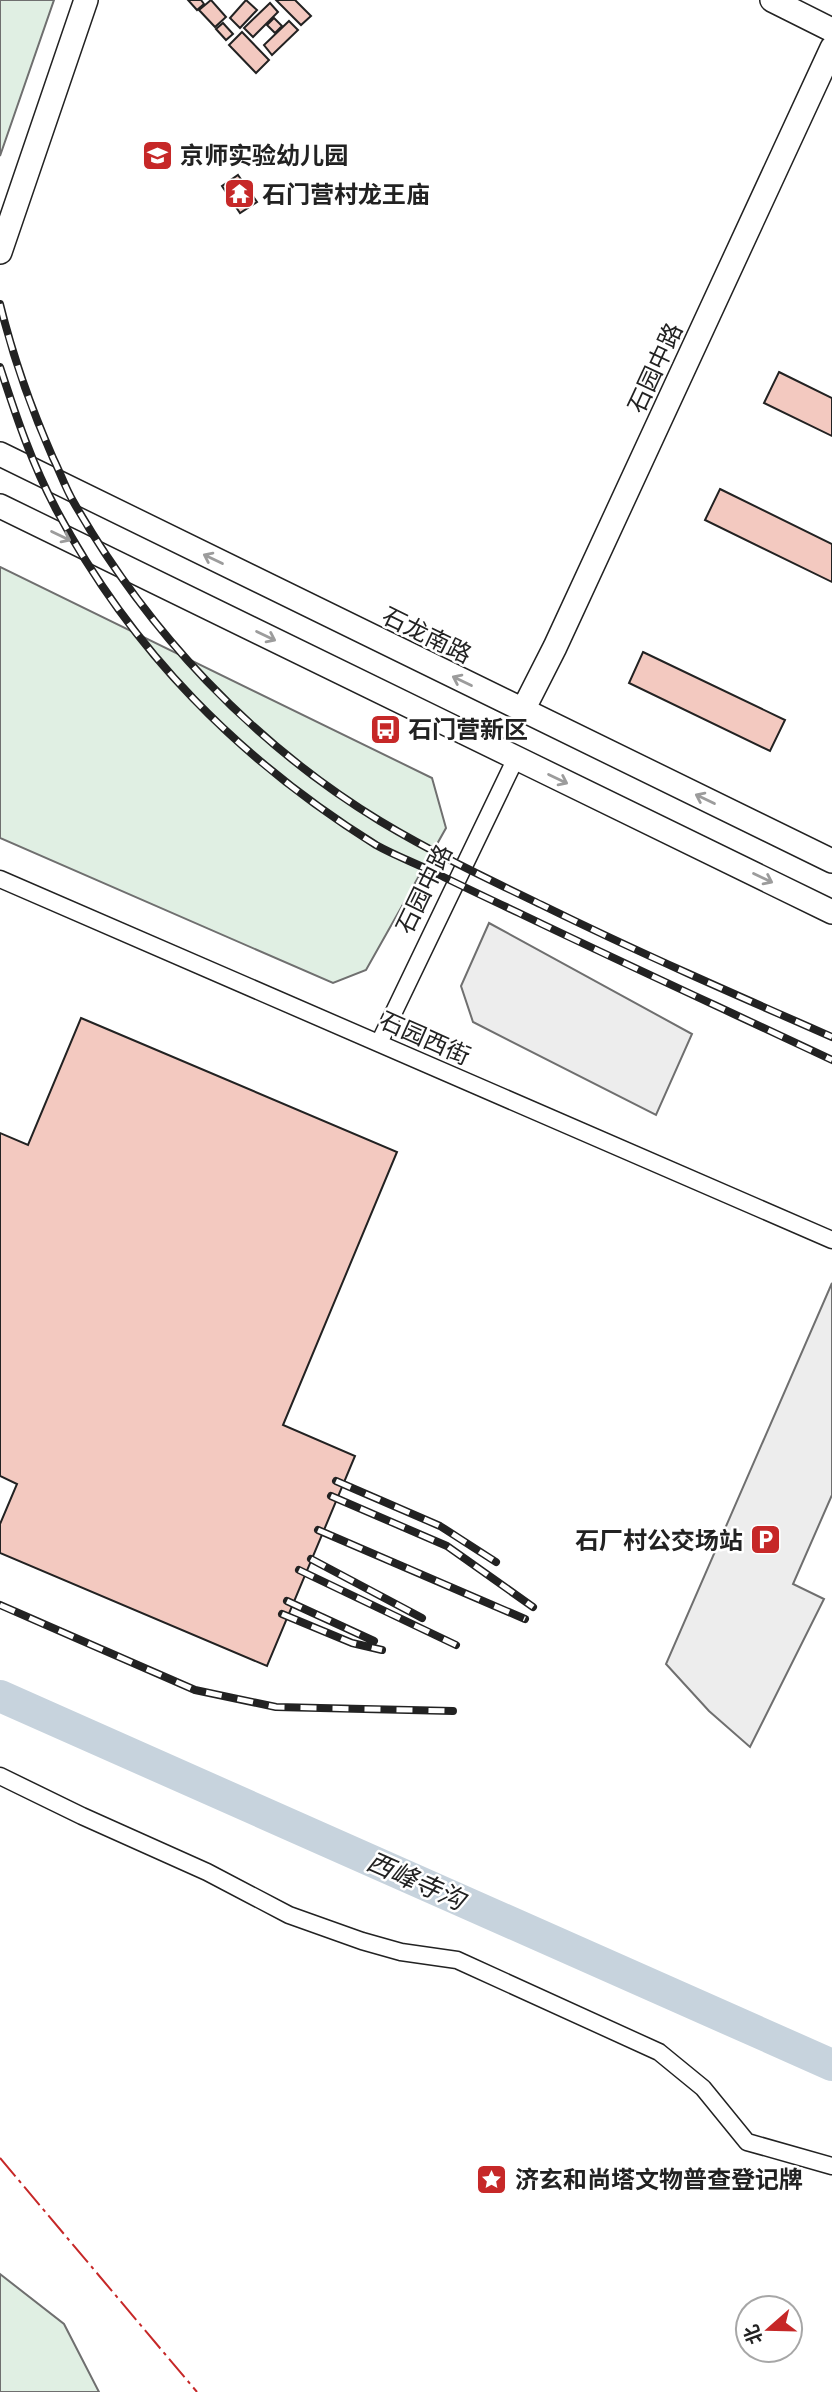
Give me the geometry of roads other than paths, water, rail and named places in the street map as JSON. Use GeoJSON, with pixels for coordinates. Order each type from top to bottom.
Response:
{"type":"FeatureCollection","features":[{"type":"Feature","properties":{"kind":"main road"},"geometry":{"type":"LineString","coordinates":[[0,252],[86,0]]}},
{"type":"Feature","properties":{"kind":"main road"},"geometry":{"type":"LineString","coordinates":[[772,0],[832,30]]}},
{"type":"Feature","properties":{"kind":"main road","name":"石园中路"},"geometry":{"type":"LineString","coordinates":[[523,710],[555,647],[832,48]]}},
{"type":"Feature","properties":{"kind":"main road","name":"石龙南路"},"geometry":{"type":"LineString","coordinates":[[0,454],[832,861]]}},
{"type":"Feature","properties":{"kind":"main road"},"geometry":{"type":"LineString","coordinates":[[0,506],[832,912]]}},
{"type":"Feature","properties":{"kind":"street","name":"石园中路"},"geometry":{"type":"LineString","coordinates":[[379,1043],[516,758]]}},
{"type":"Feature","properties":{"kind":"street","name":"石园西街"},"geometry":{"type":"LineString","coordinates":[[0,878],[832,1240]]}},
{"type":"Feature","properties":{"kind":"street"},"geometry":{"type":"LineString","coordinates":[[0,1776],[207,1872],[289,1915],[401,1952],[457,1960],[659,2052],[703,2088],[747,2142],[832,2166]]}},
{"type":"Feature","properties":{"kind":"waterway","name":"西峰寺沟"},"geometry":{"type":"LineString","coordinates":[[0,1696],[832,2065]]}},
{"type":"Feature","properties":{"kind":"railway"},"geometry":{"type":"LineString","coordinates":[[0,304],[30,401],[73,501],[134,595],[169,639],[246,720],[333,790],[420,844],[617,941],[832,1037]]}},
{"type":"Feature","properties":{"kind":"railway"},"geometry":{"type":"LineString","coordinates":[[0,367],[25,440],[47,492],[86,561],[119,610],[155,656],[194,699],[279,777],[376,845],[832,1060]]}},
{"type":"Feature","properties":{"kind":"railway"},"geometry":{"type":"LineString","coordinates":[[336,1481],[440,1526],[496,1562]]}},
{"type":"Feature","properties":{"kind":"railway"},"geometry":{"type":"LineString","coordinates":[[331,1496],[447,1546],[533,1607]]}},
{"type":"Feature","properties":{"kind":"railway"},"geometry":{"type":"LineString","coordinates":[[318,1530],[525,1619]]}},
{"type":"Feature","properties":{"kind":"railway"},"geometry":{"type":"LineString","coordinates":[[311,1559],[422,1618]]}},
{"type":"Feature","properties":{"kind":"railway"},"geometry":{"type":"LineString","coordinates":[[299,1570],[456,1645]]}},
{"type":"Feature","properties":{"kind":"railway"},"geometry":{"type":"LineString","coordinates":[[287,1601],[374,1641]]}},
{"type":"Feature","properties":{"kind":"railway"},"geometry":{"type":"LineString","coordinates":[[0,1605],[195,1690],[276,1707],[453,1711]]}},
{"type":"Feature","properties":{"kind":"railway"},"geometry":{"type":"LineString","coordinates":[[282,1614],[352,1643],[382,1650]]}},
{"type":"Feature","properties":{"kind":"place","name":"京师实验幼儿园"},"geometry":{"type":"Point","coordinates":[157,155]}},
{"type":"Feature","properties":{"kind":"place","name":"石门营村龙王庙"},"geometry":{"type":"Point","coordinates":[239,194]}},
{"type":"Feature","properties":{"kind":"place","name":"石门营新区"},"geometry":{"type":"Point","coordinates":[385,729]}},
{"type":"Feature","properties":{"kind":"place","name":"石厂村公交场站"},"geometry":{"type":"Point","coordinates":[766,1540]}},
{"type":"Feature","properties":{"kind":"place","name":"济玄和尚塔文物普查登记牌"},"geometry":{"type":"Point","coordinates":[492,2179]}}]}
